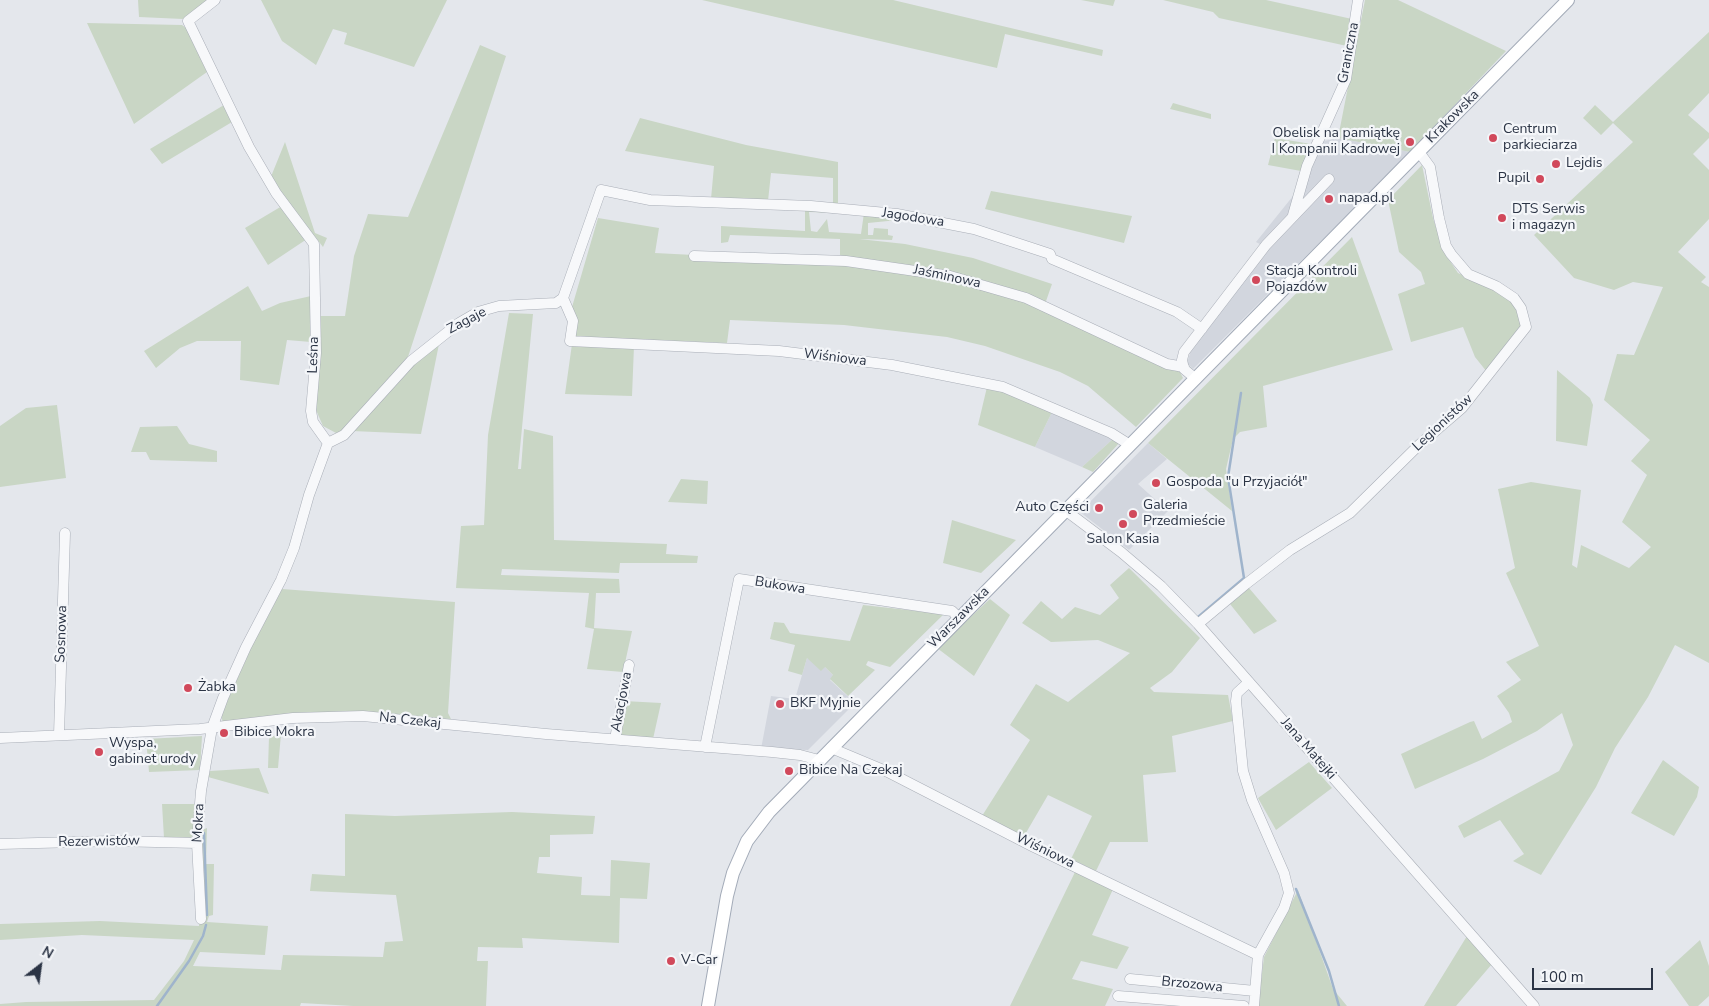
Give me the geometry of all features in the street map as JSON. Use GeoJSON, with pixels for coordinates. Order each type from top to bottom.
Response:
{"type":"FeatureCollection","features":[{"type":"Feature","properties":{"kind":"main road","name":"Krakowska"},"geometry":{"type":"LineString","coordinates":[[1296,277],[1568,0]]}},
{"type":"Feature","properties":{"kind":"main road","name":"Warszawska"},"geometry":{"type":"LineString","coordinates":[[708,1006],[727,896],[740,856],[753,832],[769,812],[1296,277]]}},
{"type":"Feature","properties":{"kind":"street","name":"Leśna"},"geometry":{"type":"LineString","coordinates":[[216,0],[188,21],[249,147],[276,193],[314,244],[316,353],[311,411],[313,422],[328,443]]}},
{"type":"Feature","properties":{"kind":"street","name":"Graniczna"},"geometry":{"type":"LineString","coordinates":[[1293,216],[1307,166],[1346,79],[1358,0]]}},
{"type":"Feature","properties":{"kind":"street","name":"Legionistów"},"geometry":{"type":"LineString","coordinates":[[1198,624],[1290,550],[1350,513],[1419,445],[1462,408],[1526,327],[1521,308],[1514,298],[1496,286],[1468,274],[1446,246],[1430,167],[1419,152]]}},
{"type":"Feature","properties":{"kind":"street","name":"Graniczna"},"geometry":{"type":"LineString","coordinates":[[1184,367],[1184,352],[1266,245],[1329,179]]}},
{"type":"Feature","properties":{"kind":"street","name":"Jagodowa"},"geometry":{"type":"LineString","coordinates":[[563,298],[601,190],[650,200],[811,206],[897,214],[974,229],[1050,254],[1052,259],[1176,312],[1202,329]]}},
{"type":"Feature","properties":{"kind":"street","name":"Jaśminowa"},"geometry":{"type":"LineString","coordinates":[[694,256],[846,260],[950,276],[1026,298],[1167,364],[1184,367]]}},
{"type":"Feature","properties":{"kind":"street","name":"Zagaje"},"geometry":{"type":"LineString","coordinates":[[328,443],[344,435],[411,361],[458,322],[478,312],[499,306],[556,303],[563,298]]}},
{"type":"Feature","properties":{"kind":"street","name":"Wiśniowa"},"geometry":{"type":"LineString","coordinates":[[563,298],[573,321],[570,341],[779,351],[892,366],[1003,386],[1110,433],[1130,445]]}},
{"type":"Feature","properties":{"kind":"street"},"geometry":{"type":"LineString","coordinates":[[1184,367],[1196,379]]}},
{"type":"Feature","properties":{"kind":"street"},"geometry":{"type":"LineString","coordinates":[[212,728],[246,647],[281,580],[328,443]]}},
{"type":"Feature","properties":{"kind":"street","name":"Jana Matejki"},"geometry":{"type":"LineString","coordinates":[[1065,510],[1151,578],[1198,624],[1534,1006]]}},
{"type":"Feature","properties":{"kind":"street","name":"Sosnowa"},"geometry":{"type":"LineString","coordinates":[[59,736],[65,533]]}},
{"type":"Feature","properties":{"kind":"street","name":"Bukowa"},"geometry":{"type":"LineString","coordinates":[[705,747],[739,579],[952,611],[959,618]]}},
{"type":"Feature","properties":{"kind":"street","name":"Akacjowa"},"geometry":{"type":"LineString","coordinates":[[615,739],[628,665]]}},
{"type":"Feature","properties":{"kind":"street"},"geometry":{"type":"LineString","coordinates":[[1249,682],[1237,693],[1236,702],[1243,772],[1252,800],[1284,873],[1289,893],[1284,908],[1258,955],[1254,1006]]}},
{"type":"Feature","properties":{"kind":"street","name":"Na Czekaj"},"geometry":{"type":"LineString","coordinates":[[0,738],[212,728],[293,718],[363,716],[800,755],[819,760]]}},
{"type":"Feature","properties":{"kind":"street","name":"Mokra"},"geometry":{"type":"LineString","coordinates":[[201,919],[197,843],[201,791],[212,728]]}},
{"type":"Feature","properties":{"kind":"street","name":"Wiśniowa"},"geometry":{"type":"LineString","coordinates":[[831,748],[886,771],[1034,847],[1258,955]]}},
{"type":"Feature","properties":{"kind":"street","name":"Rezerwistów"},"geometry":{"type":"LineString","coordinates":[[0,844],[197,843]]}},
{"type":"Feature","properties":{"kind":"street","name":"Brzozowa"},"geometry":{"type":"LineString","coordinates":[[1130,979],[1255,991]]}},
{"type":"Feature","properties":{"kind":"street","name":"Brzozowa"},"geometry":{"type":"LineString","coordinates":[[1118,996],[1244,1006]]}},
{"type":"Feature","properties":{"kind":"shaded area"},"geometry":{"type":"Polygon","coordinates":[[[1338,138],[1410,152],[1193,369],[1187,363],[1191,350],[1267,248],[1256,242],[1297,191],[1307,151],[1319,142],[1338,138]]]}},
{"type":"Feature","properties":{"kind":"shaded area"},"geometry":{"type":"Polygon","coordinates":[[[1053,410],[1114,438],[1082,467],[1035,447],[1053,410]]]}},
{"type":"Feature","properties":{"kind":"shaded area"},"geometry":{"type":"Polygon","coordinates":[[[1148,443],[1167,459],[1138,484],[1168,511],[1129,550],[1080,512],[1148,443]]]}},
{"type":"Feature","properties":{"kind":"shaded area"},"geometry":{"type":"Polygon","coordinates":[[[807,658],[825,667],[834,676],[830,680],[855,703],[808,750],[761,749],[771,696],[795,699],[807,658]]]}},
{"type":"Feature","properties":{"kind":"green space"},"geometry":{"type":"Polygon","coordinates":[[[138,0],[206,0],[206,3],[183,19],[139,17],[138,0]]]}},
{"type":"Feature","properties":{"kind":"green space"},"geometry":{"type":"Polygon","coordinates":[[[261,0],[447,0],[414,67],[344,44],[347,33],[333,29],[316,65],[282,41],[261,0]]]}},
{"type":"Feature","properties":{"kind":"green space"},"geometry":{"type":"Polygon","coordinates":[[[702,0],[893,0],[1103,50],[1102,56],[1005,34],[997,68],[702,0]]]}},
{"type":"Feature","properties":{"kind":"green space"},"geometry":{"type":"Polygon","coordinates":[[[1081,0],[1115,0],[1113,6],[1081,0]]]}},
{"type":"Feature","properties":{"kind":"green space"},"geometry":{"type":"Polygon","coordinates":[[[1163,0],[1266,0],[1352,19],[1347,46],[1219,18],[1213,12],[1163,0]]]}},
{"type":"Feature","properties":{"kind":"green space"},"geometry":{"type":"Polygon","coordinates":[[[1365,0],[1398,0],[1506,51],[1410,152],[1338,138],[1365,0]]]}},
{"type":"Feature","properties":{"kind":"green space"},"geometry":{"type":"Polygon","coordinates":[[[87,23],[182,25],[186,28],[207,72],[134,124],[87,23]]]}},
{"type":"Feature","properties":{"kind":"green space"},"geometry":{"type":"Polygon","coordinates":[[[1709,32],[1709,93],[1688,115],[1709,133],[1709,138],[1693,154],[1709,170],[1709,219],[1678,252],[1706,277],[1701,282],[1709,287],[1709,663],[1675,645],[1648,697],[1615,748],[1596,787],[1541,875],[1513,861],[1524,854],[1500,820],[1464,838],[1458,826],[1559,771],[1573,745],[1562,713],[1537,731],[1483,759],[1415,789],[1401,754],[1470,722],[1474,721],[1482,739],[1512,722],[1509,713],[1497,696],[1521,680],[1506,662],[1539,646],[1506,573],[1515,568],[1498,489],[1531,482],[1581,490],[1572,565],[1577,568],[1581,545],[1629,568],[1651,547],[1622,522],[1647,475],[1631,461],[1650,440],[1604,400],[1617,354],[1634,355],[1663,287],[1633,282],[1614,290],[1574,278],[1534,235],[1633,142],[1613,123],[1601,135],[1583,118],[1595,105],[1613,122],[1709,32]]]}},
{"type":"Feature","properties":{"kind":"green space"},"geometry":{"type":"Polygon","coordinates":[[[480,45],[506,56],[407,360],[347,429],[336,433],[323,426],[316,410],[318,316],[345,316],[354,256],[368,214],[408,217],[480,45]]]}},
{"type":"Feature","properties":{"kind":"green space"},"geometry":{"type":"Polygon","coordinates":[[[1173,103],[1211,114],[1211,119],[1170,109],[1173,103]]]}},
{"type":"Feature","properties":{"kind":"green space"},"geometry":{"type":"Polygon","coordinates":[[[224,105],[232,122],[162,164],[150,149],[224,105]]]}},
{"type":"Feature","properties":{"kind":"green space"},"geometry":{"type":"Polygon","coordinates":[[[640,118],[746,145],[838,162],[838,206],[833,205],[833,178],[771,173],[768,201],[711,199],[714,166],[625,151],[640,118]]]}},
{"type":"Feature","properties":{"kind":"green space"},"geometry":{"type":"Polygon","coordinates":[[[1275,138],[1311,144],[1301,171],[1268,165],[1275,138]]]}},
{"type":"Feature","properties":{"kind":"green space"},"geometry":{"type":"Polygon","coordinates":[[[285,142],[315,233],[327,238],[323,247],[270,179],[285,142]]]}},
{"type":"Feature","properties":{"kind":"green space"},"geometry":{"type":"Polygon","coordinates":[[[1422,165],[1433,218],[1444,252],[1458,273],[1501,292],[1513,301],[1521,321],[1520,330],[1487,372],[1475,357],[1463,327],[1411,342],[1398,294],[1425,284],[1421,272],[1399,252],[1388,200],[1422,165]]]}},
{"type":"Feature","properties":{"kind":"green space"},"geometry":{"type":"Polygon","coordinates":[[[991,191],[1132,216],[1124,243],[985,209],[991,191]]]}},
{"type":"Feature","properties":{"kind":"green space"},"geometry":{"type":"Polygon","coordinates":[[[282,206],[307,239],[268,265],[245,228],[282,206]]]}},
{"type":"Feature","properties":{"kind":"green space"},"geometry":{"type":"Polygon","coordinates":[[[805,208],[838,213],[809,212],[811,231],[817,232],[827,219],[829,232],[861,234],[864,213],[899,216],[898,220],[868,223],[868,235],[873,235],[874,228],[888,229],[888,235],[893,236],[892,240],[859,239],[905,244],[973,258],[1052,284],[1045,304],[1011,290],[847,258],[840,255],[840,239],[730,235],[728,242],[721,243],[721,226],[805,231],[805,208]]]}},
{"type":"Feature","properties":{"kind":"green space"},"geometry":{"type":"Polygon","coordinates":[[[598,218],[659,228],[655,253],[810,261],[915,271],[1009,294],[1180,372],[1183,378],[1136,427],[1088,386],[1060,372],[985,346],[947,337],[844,325],[730,320],[727,343],[576,337],[572,307],[598,218]]]}},
{"type":"Feature","properties":{"kind":"green space"},"geometry":{"type":"Polygon","coordinates":[[[1352,237],[1393,350],[1263,386],[1267,427],[1240,432],[1233,439],[1226,469],[1232,511],[1148,443],[1352,237]]]}},
{"type":"Feature","properties":{"kind":"green space"},"geometry":{"type":"Polygon","coordinates":[[[248,286],[262,311],[280,303],[311,296],[311,342],[287,340],[279,385],[240,380],[241,341],[197,341],[180,348],[156,368],[144,351],[248,286]]]}},
{"type":"Feature","properties":{"kind":"green space"},"geometry":{"type":"Polygon","coordinates":[[[509,313],[533,314],[518,469],[521,469],[524,429],[553,436],[554,540],[667,544],[666,554],[698,556],[697,563],[620,563],[619,573],[502,569],[501,575],[619,579],[620,593],[596,593],[594,628],[632,631],[623,672],[587,669],[594,629],[585,627],[589,593],[456,588],[461,526],[484,525],[488,435],[509,313]]]}},
{"type":"Feature","properties":{"kind":"green space"},"geometry":{"type":"Polygon","coordinates":[[[440,339],[421,434],[352,431],[412,365],[440,339]]]}},
{"type":"Feature","properties":{"kind":"green space"},"geometry":{"type":"Polygon","coordinates":[[[572,344],[634,346],[632,396],[565,394],[572,344]]]}},
{"type":"Feature","properties":{"kind":"green space"},"geometry":{"type":"Polygon","coordinates":[[[1557,370],[1590,398],[1593,405],[1587,446],[1556,441],[1557,370]]]}},
{"type":"Feature","properties":{"kind":"green space"},"geometry":{"type":"Polygon","coordinates":[[[987,387],[1010,393],[1053,410],[1035,447],[978,425],[987,387]]]}},
{"type":"Feature","properties":{"kind":"green space"},"geometry":{"type":"Polygon","coordinates":[[[57,405],[66,478],[0,487],[0,426],[26,408],[57,405]]]}},
{"type":"Feature","properties":{"kind":"green space"},"geometry":{"type":"Polygon","coordinates":[[[177,426],[189,444],[217,451],[217,462],[150,460],[146,452],[131,452],[140,427],[177,426]]]}},
{"type":"Feature","properties":{"kind":"green space"},"geometry":{"type":"Polygon","coordinates":[[[1114,438],[1120,442],[1093,472],[1082,467],[1114,438]]]}},
{"type":"Feature","properties":{"kind":"green space"},"geometry":{"type":"Polygon","coordinates":[[[681,479],[708,481],[707,504],[668,502],[681,479]]]}},
{"type":"Feature","properties":{"kind":"green space"},"geometry":{"type":"Polygon","coordinates":[[[952,520],[1016,540],[981,573],[943,563],[952,520]]]}},
{"type":"Feature","properties":{"kind":"green space"},"geometry":{"type":"Polygon","coordinates":[[[1129,568],[1200,638],[1172,672],[1150,688],[1154,692],[1228,695],[1233,721],[1172,736],[1176,772],[1143,775],[1148,842],[1110,842],[1096,871],[1071,859],[1092,816],[1048,795],[1023,838],[982,816],[1030,740],[1010,725],[1036,684],[1068,702],[1130,653],[1098,640],[1051,642],[1022,623],[1041,601],[1062,619],[1075,607],[1100,615],[1119,598],[1110,585],[1129,568]]]}},
{"type":"Feature","properties":{"kind":"green space"},"geometry":{"type":"Polygon","coordinates":[[[1249,588],[1277,621],[1254,634],[1230,604],[1249,588]]]}},
{"type":"Feature","properties":{"kind":"green space"},"geometry":{"type":"Polygon","coordinates":[[[282,589],[455,602],[448,713],[451,719],[329,712],[223,723],[221,715],[252,646],[282,589]]]}},
{"type":"Feature","properties":{"kind":"green space"},"geometry":{"type":"Polygon","coordinates":[[[990,599],[1010,615],[974,676],[937,648],[990,599]]]}},
{"type":"Feature","properties":{"kind":"green space"},"geometry":{"type":"Polygon","coordinates":[[[863,605],[944,614],[890,667],[868,661],[866,665],[875,670],[848,696],[830,679],[833,675],[825,667],[821,671],[807,658],[802,675],[788,671],[795,645],[770,639],[774,622],[784,623],[790,633],[850,641],[863,605]]]}},
{"type":"Feature","properties":{"kind":"green space"},"geometry":{"type":"Polygon","coordinates":[[[624,701],[661,703],[653,739],[618,736],[624,701]]]}},
{"type":"Feature","properties":{"kind":"green space"},"geometry":{"type":"Polygon","coordinates":[[[281,734],[278,768],[268,768],[269,737],[281,734]]]}},
{"type":"Feature","properties":{"kind":"green space"},"geometry":{"type":"Polygon","coordinates":[[[202,736],[200,770],[149,772],[146,739],[202,736]]]}},
{"type":"Feature","properties":{"kind":"green space"},"geometry":{"type":"Polygon","coordinates":[[[1663,760],[1699,787],[1697,797],[1674,836],[1631,813],[1663,760]]]}},
{"type":"Feature","properties":{"kind":"green space"},"geometry":{"type":"Polygon","coordinates":[[[1309,762],[1332,788],[1276,830],[1258,798],[1309,762]]]}},
{"type":"Feature","properties":{"kind":"green space"},"geometry":{"type":"Polygon","coordinates":[[[259,768],[269,794],[208,777],[210,771],[259,768]]]}},
{"type":"Feature","properties":{"kind":"green space"},"geometry":{"type":"Polygon","coordinates":[[[162,804],[197,804],[194,838],[164,838],[162,804]]]}},
{"type":"Feature","properties":{"kind":"green space"},"geometry":{"type":"Polygon","coordinates":[[[512,812],[595,816],[593,834],[550,835],[550,857],[539,857],[537,873],[582,877],[581,895],[610,896],[611,860],[650,863],[647,899],[620,898],[619,943],[522,938],[523,948],[478,947],[477,961],[488,961],[486,1006],[353,1006],[301,1003],[300,1006],[0,1006],[0,1004],[26,1002],[154,1000],[184,961],[194,940],[82,935],[0,940],[0,924],[100,921],[199,926],[196,864],[202,830],[207,828],[206,864],[214,864],[213,915],[209,916],[207,922],[268,926],[265,955],[200,952],[193,966],[281,970],[283,955],[383,957],[385,942],[403,941],[396,895],[310,891],[312,874],[345,876],[345,814],[395,816],[512,812]]]}},
{"type":"Feature","properties":{"kind":"green space"},"geometry":{"type":"Polygon","coordinates":[[[1076,870],[1114,887],[1092,935],[1129,947],[1117,969],[1081,961],[1072,979],[1113,989],[1105,1006],[1010,1006],[1076,870]]]}},
{"type":"Feature","properties":{"kind":"green space"},"geometry":{"type":"Polygon","coordinates":[[[1298,890],[1333,989],[1347,1006],[1258,1006],[1264,957],[1298,890]]]}},
{"type":"Feature","properties":{"kind":"green space"},"geometry":{"type":"Polygon","coordinates":[[[1467,936],[1492,964],[1456,1006],[1424,1006],[1467,936]]]}},
{"type":"Feature","properties":{"kind":"green space"},"geometry":{"type":"Polygon","coordinates":[[[1700,940],[1709,966],[1709,996],[1698,1006],[1689,1006],[1665,972],[1700,940]]]}},
{"type":"Feature","properties":{"kind":"waterway"},"geometry":{"type":"LineString","coordinates":[[1198,617],[1244,578],[1228,477],[1241,393]]}},
{"type":"Feature","properties":{"kind":"waterway"},"geometry":{"type":"LineString","coordinates":[[204,833],[207,915]]}},
{"type":"Feature","properties":{"kind":"waterway"},"geometry":{"type":"LineString","coordinates":[[1296,889],[1329,971],[1339,1006]]}},
{"type":"Feature","properties":{"kind":"waterway"},"geometry":{"type":"LineString","coordinates":[[157,1006],[189,961],[203,936],[206,925]]}},
{"type":"Feature","properties":{"kind":"place","name":"Centrum parkieciarza"},"geometry":{"type":"Point","coordinates":[1493,138]}},
{"type":"Feature","properties":{"kind":"place","name":"Obelisk na pamiątkę I Kompanii Kadrowej"},"geometry":{"type":"Point","coordinates":[1410,142]}},
{"type":"Feature","properties":{"kind":"place","name":"Lejdis"},"geometry":{"type":"Point","coordinates":[1556,164]}},
{"type":"Feature","properties":{"kind":"place","name":"Pupil"},"geometry":{"type":"Point","coordinates":[1540,179]}},
{"type":"Feature","properties":{"kind":"place","name":"napad.pl"},"geometry":{"type":"Point","coordinates":[1329,199]}},
{"type":"Feature","properties":{"kind":"place","name":"DTS Serwis i magazyn"},"geometry":{"type":"Point","coordinates":[1502,218]}},
{"type":"Feature","properties":{"kind":"place","name":"Stacja Kontroli Pojazdów"},"geometry":{"type":"Point","coordinates":[1256,280]}},
{"type":"Feature","properties":{"kind":"place","name":"Gospoda \"u Przyjaciół\""},"geometry":{"type":"Point","coordinates":[1156,483]}},
{"type":"Feature","properties":{"kind":"place","name":"Auto Części"},"geometry":{"type":"Point","coordinates":[1099,508]}},
{"type":"Feature","properties":{"kind":"place","name":"Galeria Przedmieście"},"geometry":{"type":"Point","coordinates":[1133,514]}},
{"type":"Feature","properties":{"kind":"place","name":"Salon Kasia"},"geometry":{"type":"Point","coordinates":[1123,524]}},
{"type":"Feature","properties":{"kind":"place","name":"Żabka"},"geometry":{"type":"Point","coordinates":[188,688]}},
{"type":"Feature","properties":{"kind":"place","name":"BKF Myjnie"},"geometry":{"type":"Point","coordinates":[780,704]}},
{"type":"Feature","properties":{"kind":"place","name":"Bibice Mokra"},"geometry":{"type":"Point","coordinates":[224,733]}},
{"type":"Feature","properties":{"kind":"place","name":"Wyspa, gabinet urody"},"geometry":{"type":"Point","coordinates":[99,752]}},
{"type":"Feature","properties":{"kind":"place","name":"Bibice Na Czekaj"},"geometry":{"type":"Point","coordinates":[789,771]}},
{"type":"Feature","properties":{"kind":"place","name":"V-Car"},"geometry":{"type":"Point","coordinates":[671,961]}}]}
